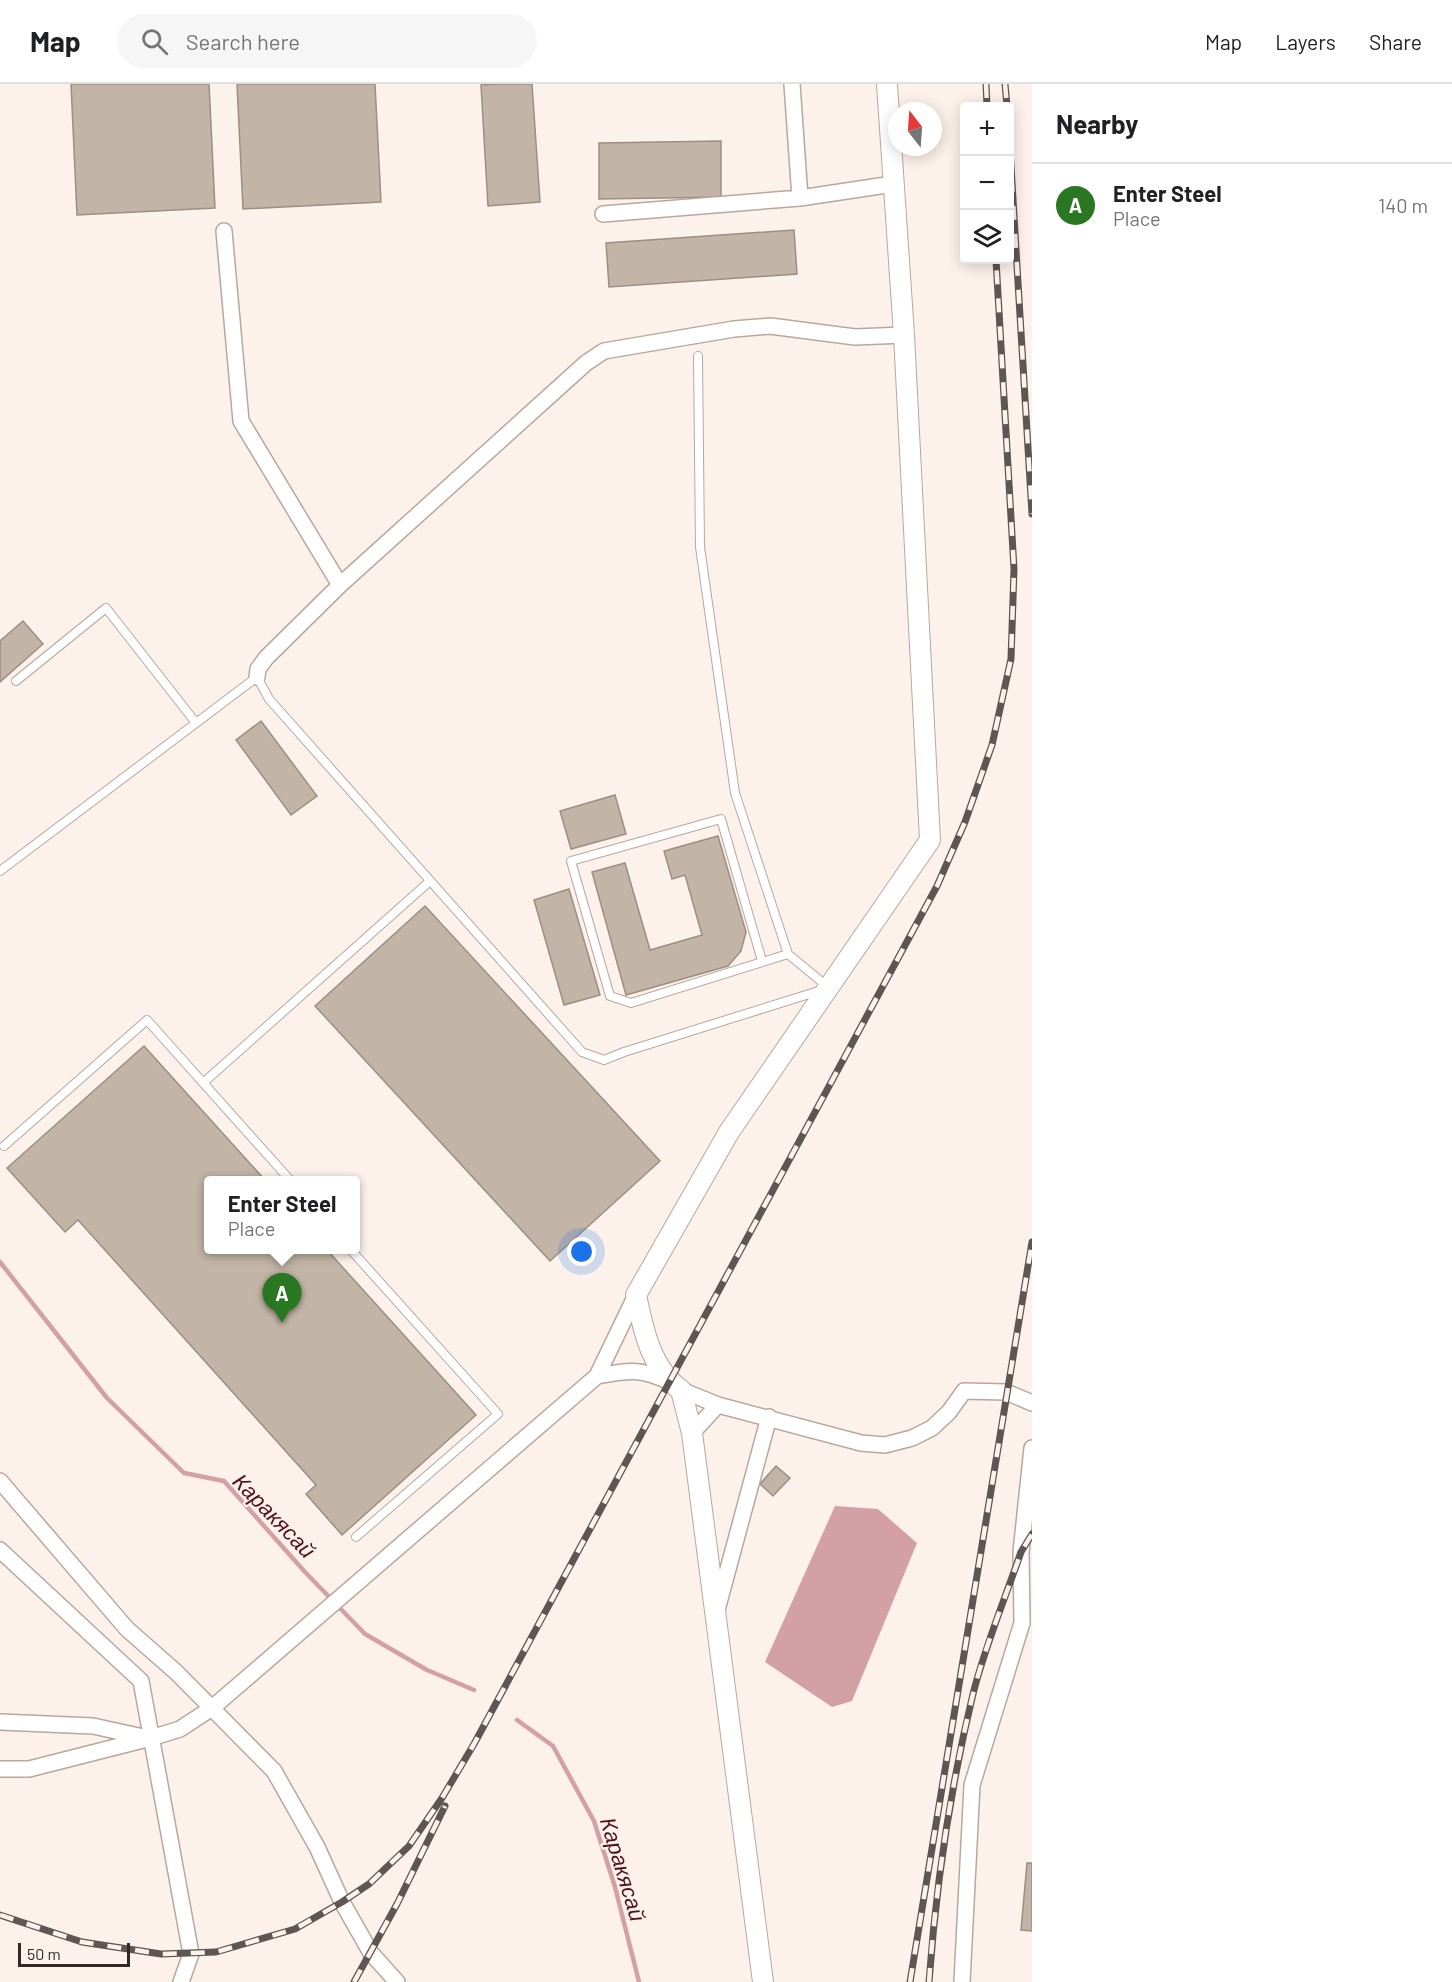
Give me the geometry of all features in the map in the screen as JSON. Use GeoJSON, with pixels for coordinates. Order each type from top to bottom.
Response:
{"type":"FeatureCollection","features":[{"type":"Feature","properties":{"kind":"street"},"geometry":{"type":"LineString","coordinates":[[792,84],[800,198]]}},
{"type":"Feature","properties":{"kind":"street"},"geometry":{"type":"LineString","coordinates":[[0,1769],[29,1769],[151,1738],[180,1729],[212,1708],[597,1376],[636,1295],[729,1132],[930,840],[904,334],[887,84]]}},
{"type":"Feature","properties":{"kind":"street"},"geometry":{"type":"LineString","coordinates":[[603,214],[800,198],[893,184]]}},
{"type":"Feature","properties":{"kind":"street"},"geometry":{"type":"LineString","coordinates":[[224,231],[241,421],[340,585]]}},
{"type":"Feature","properties":{"kind":"street"},"geometry":{"type":"LineString","coordinates":[[257,677],[258,669],[266,658],[340,585],[586,363],[604,351],[734,329],[770,326],[855,337],[904,334]]}},
{"type":"Feature","properties":{"kind":"street"},"geometry":{"type":"LineString","coordinates":[[636,1295],[646,1342],[675,1386],[692,1433],[763,1982]]}},
{"type":"Feature","properties":{"kind":"street"},"geometry":{"type":"LineString","coordinates":[[597,1376],[626,1370],[650,1373],[718,1405],[861,1443],[885,1445],[912,1438],[932,1428],[949,1412],[964,1391],[1006,1392],[1032,1403]]}},
{"type":"Feature","properties":{"kind":"street"},"geometry":{"type":"LineString","coordinates":[[692,1433],[718,1405]]}},
{"type":"Feature","properties":{"kind":"street"},"geometry":{"type":"LineString","coordinates":[[716,1613],[769,1417]]}},
{"type":"Feature","properties":{"kind":"street"},"geometry":{"type":"LineString","coordinates":[[962,1982],[972,1785],[1022,1623],[1027,1581],[1021,1552],[1032,1448]]}},
{"type":"Feature","properties":{"kind":"street"},"geometry":{"type":"LineString","coordinates":[[0,1481],[126,1629],[176,1672],[274,1770],[317,1847],[342,1902],[371,1953],[397,1982]]}},
{"type":"Feature","properties":{"kind":"street"},"geometry":{"type":"LineString","coordinates":[[0,1550],[141,1681],[191,1954],[181,1982]]}},
{"type":"Feature","properties":{"kind":"street"},"geometry":{"type":"LineString","coordinates":[[0,1722],[93,1726],[151,1738]]}},
{"type":"Feature","properties":{"kind":"lane"},"geometry":{"type":"LineString","coordinates":[[698,356],[700,547],[735,794],[788,954],[830,988]]}},
{"type":"Feature","properties":{"kind":"lane"},"geometry":{"type":"LineString","coordinates":[[16,681],[106,608],[196,723]]}},
{"type":"Feature","properties":{"kind":"lane"},"geometry":{"type":"LineString","coordinates":[[0,871],[257,677],[269,699],[582,1052],[604,1060],[830,988]]}},
{"type":"Feature","properties":{"kind":"lane"},"geometry":{"type":"LineString","coordinates":[[762,961],[721,819],[572,861],[610,996],[631,1003],[788,954]]}},
{"type":"Feature","properties":{"kind":"lane"},"geometry":{"type":"LineString","coordinates":[[203,1083],[430,881]]}},
{"type":"Feature","properties":{"kind":"lane"},"geometry":{"type":"LineString","coordinates":[[4,1146],[147,1020],[286,1176]]}},
{"type":"Feature","properties":{"kind":"lane"},"geometry":{"type":"LineString","coordinates":[[355,1254],[498,1414],[356,1537]]}},
{"type":"Feature","properties":{"kind":"shaded area"},"geometry":{"type":"Polygon","coordinates":[[[835,1506],[878,1509],[917,1543],[852,1701],[832,1707],[765,1662],[835,1506]]]}},
{"type":"Feature","properties":{"kind":"building"},"geometry":{"type":"Polygon","coordinates":[[[71,84],[209,84],[215,208],[77,215],[71,84]]]}},
{"type":"Feature","properties":{"kind":"building"},"geometry":{"type":"Polygon","coordinates":[[[237,84],[375,84],[381,202],[243,209],[237,84]]]}},
{"type":"Feature","properties":{"kind":"building"},"geometry":{"type":"Polygon","coordinates":[[[532,84],[540,202],[488,206],[481,85],[532,84]]]}},
{"type":"Feature","properties":{"kind":"building"},"geometry":{"type":"Polygon","coordinates":[[[721,141],[721,197],[599,199],[599,143],[721,141]]]}},
{"type":"Feature","properties":{"kind":"building"},"geometry":{"type":"Polygon","coordinates":[[[794,230],[797,274],[609,287],[606,243],[794,230]]]}},
{"type":"Feature","properties":{"kind":"building"},"geometry":{"type":"Polygon","coordinates":[[[23,621],[43,644],[0,682],[0,641],[23,621]]]}},
{"type":"Feature","properties":{"kind":"building"},"geometry":{"type":"Polygon","coordinates":[[[261,721],[317,796],[291,815],[236,740],[261,721]]]}},
{"type":"Feature","properties":{"kind":"building"},"geometry":{"type":"Polygon","coordinates":[[[615,795],[626,834],[571,849],[560,811],[615,795]]]}},
{"type":"Feature","properties":{"kind":"building"},"geometry":{"type":"Polygon","coordinates":[[[718,836],[746,932],[741,951],[728,966],[626,995],[592,872],[625,863],[650,950],[702,935],[685,875],[672,879],[664,851],[718,836]]]}},
{"type":"Feature","properties":{"kind":"building"},"geometry":{"type":"Polygon","coordinates":[[[569,889],[600,995],[564,1005],[534,900],[569,889]]]}},
{"type":"Feature","properties":{"kind":"building"},"geometry":{"type":"Polygon","coordinates":[[[425,906],[660,1161],[550,1261],[315,1006],[425,906]]]}},
{"type":"Feature","properties":{"kind":"building"},"geometry":{"type":"Polygon","coordinates":[[[144,1046],[261,1176],[204,1176],[204,1254],[331,1254],[476,1415],[342,1535],[306,1494],[316,1485],[78,1220],[65,1232],[7,1168],[144,1046]]]}},
{"type":"Feature","properties":{"kind":"building"},"geometry":{"type":"Polygon","coordinates":[[[776,1466],[790,1478],[773,1496],[760,1484],[776,1466]]]}},
{"type":"Feature","properties":{"kind":"building"},"geometry":{"type":"Polygon","coordinates":[[[1027,1863],[1032,1863],[1032,1931],[1021,1930],[1027,1863]]]}},
{"type":"Feature","properties":{"kind":"waterway","name":"Каракясай"},"geometry":{"type":"LineString","coordinates":[[0,1262],[107,1398],[184,1473],[224,1481],[305,1572],[365,1634],[427,1670],[474,1690]]}},
{"type":"Feature","properties":{"kind":"waterway","name":"Каракясай"},"geometry":{"type":"LineString","coordinates":[[517,1720],[553,1746],[594,1821],[615,1887],[639,1982]]}},
{"type":"Feature","properties":{"kind":"railway"},"geometry":{"type":"LineString","coordinates":[[986,84],[987,102]]}},
{"type":"Feature","properties":{"kind":"railway"},"geometry":{"type":"LineString","coordinates":[[1005,84],[1007,102]]}},
{"type":"Feature","properties":{"kind":"railway"},"geometry":{"type":"LineString","coordinates":[[1010,156],[1032,514]]}},
{"type":"Feature","properties":{"kind":"railway"},"geometry":{"type":"LineString","coordinates":[[0,1915],[82,1942],[161,1954],[216,1952],[295,1929],[369,1884],[409,1846],[442,1798],[474,1744],[937,886],[965,822],[992,745],[1011,659],[1014,569],[996,264]]}},
{"type":"Feature","properties":{"kind":"railway"},"geometry":{"type":"LineString","coordinates":[[910,1982],[1032,1242]]}},
{"type":"Feature","properties":{"kind":"railway"},"geometry":{"type":"LineString","coordinates":[[929,1982],[945,1837],[957,1765],[973,1694],[989,1640],[1021,1552],[1032,1534]]}},
{"type":"Feature","properties":{"kind":"railway"},"geometry":{"type":"LineString","coordinates":[[354,1982],[397,1904],[445,1806]]}},
{"type":"Feature","properties":{"kind":"place","name":"Enter Steel"},"geometry":{"type":"Point","coordinates":[282,1323]}}]}
